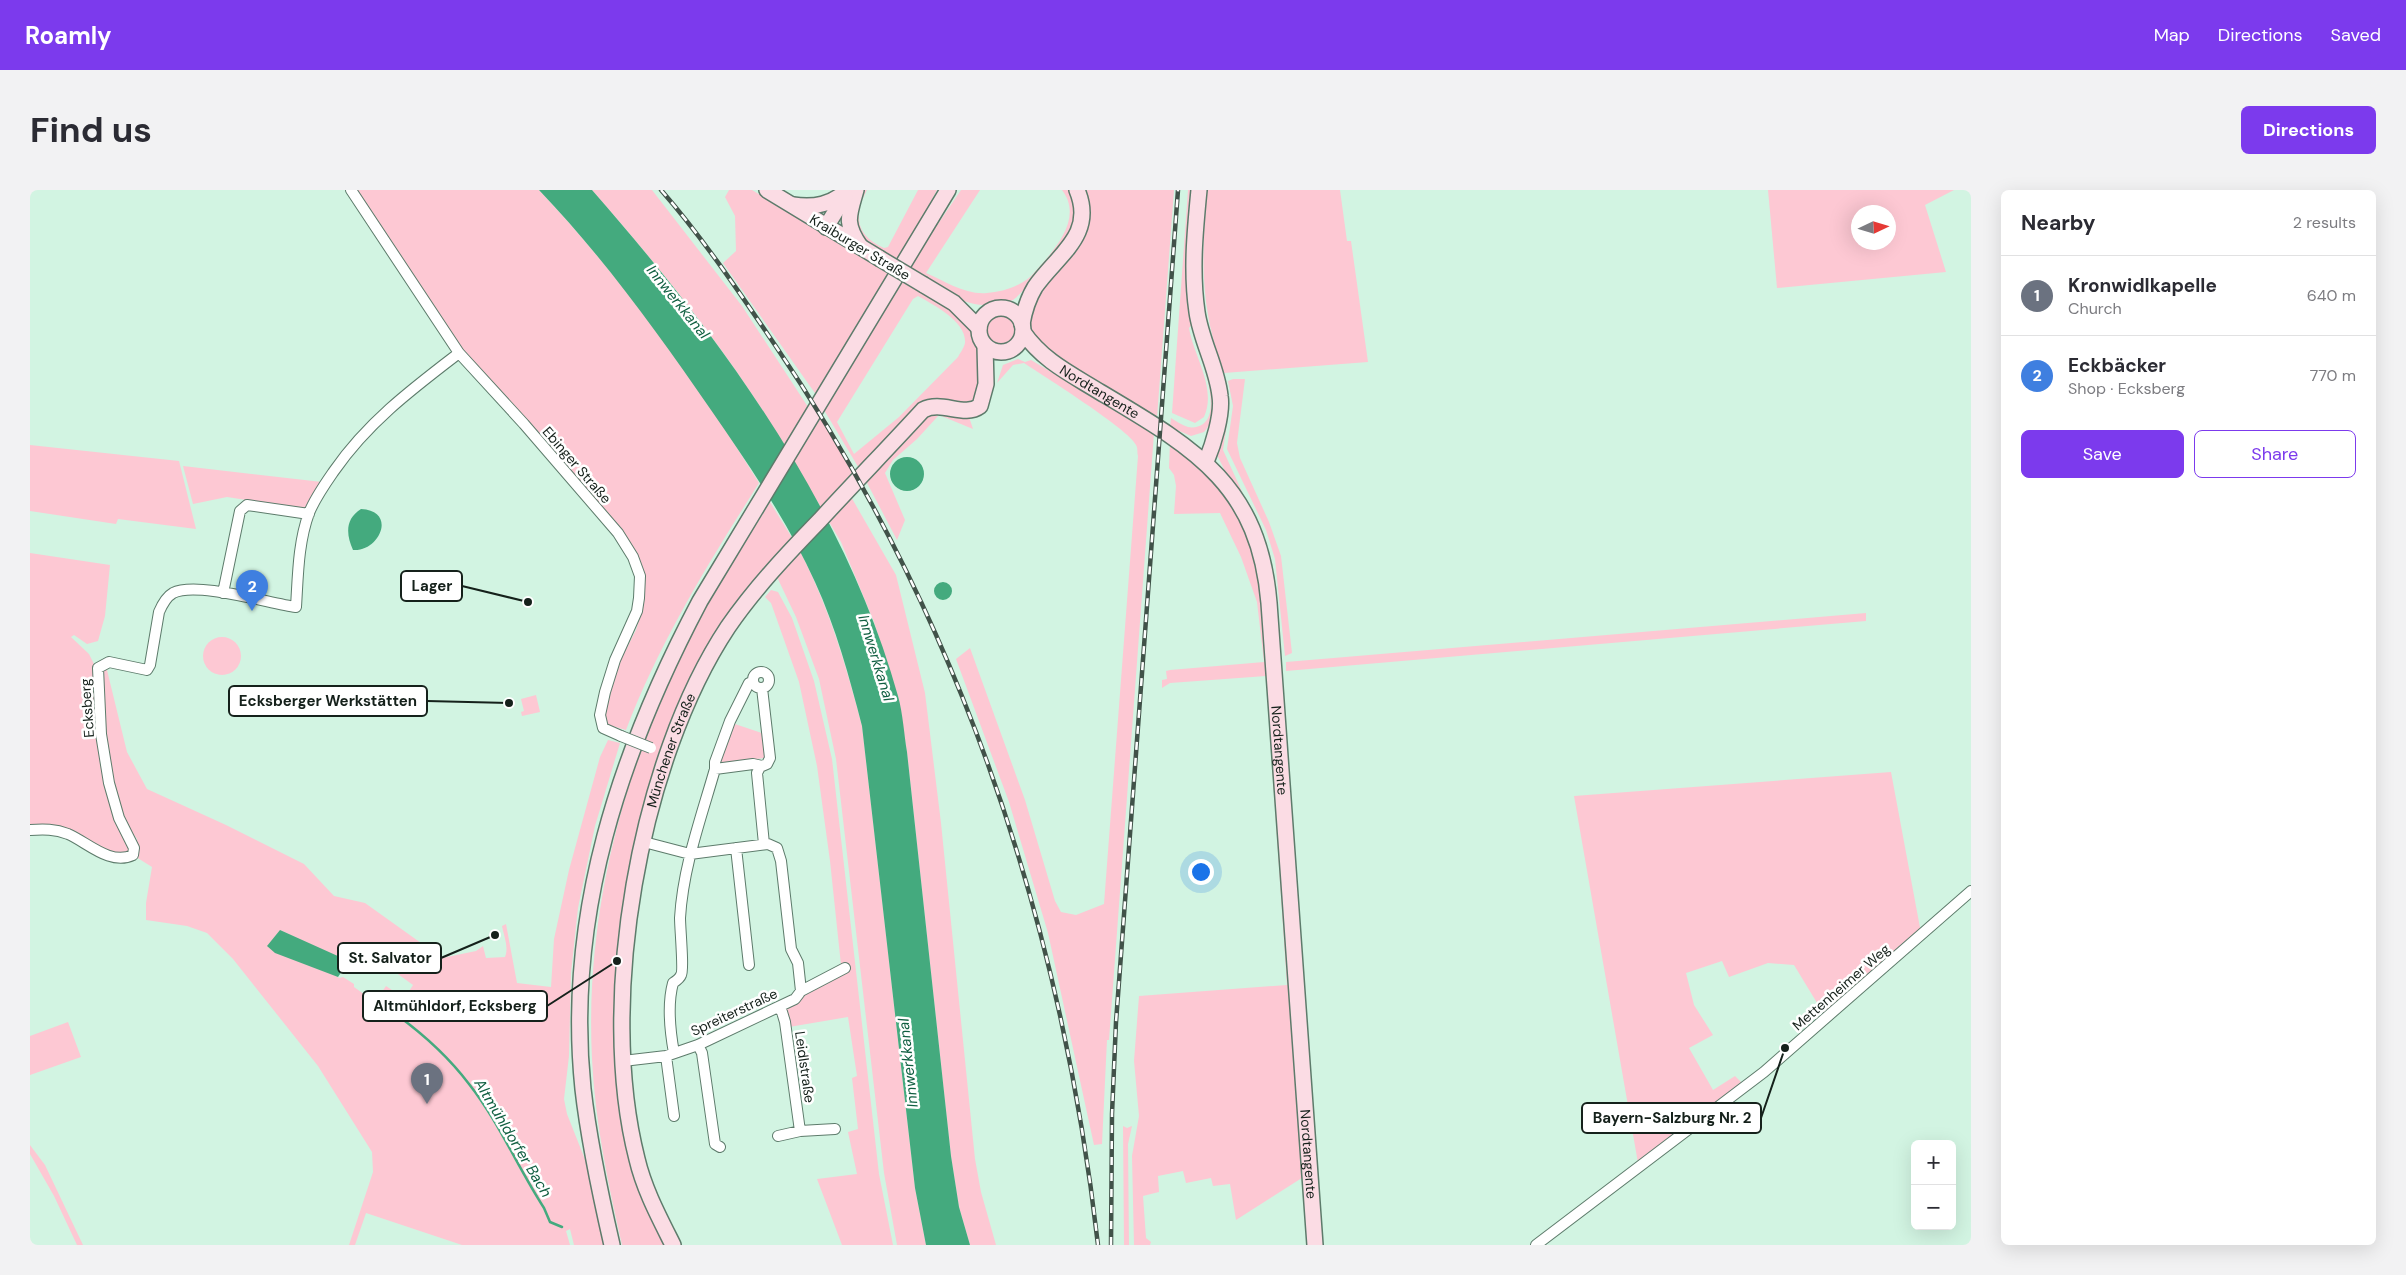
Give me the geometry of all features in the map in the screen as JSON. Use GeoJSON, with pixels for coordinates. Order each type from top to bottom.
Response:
{"type":"FeatureCollection","features":[{"type":"Feature","properties":{"kind":"main road","name":"Kraiburger Straße"},"geometry":{"type":"LineString","coordinates":[[767,190],[954,303],[979,328]]}},
{"type":"Feature","properties":{"kind":"main road"},"geometry":{"type":"LineString","coordinates":[[792,205],[804,207],[825,204],[848,190]]}},
{"type":"Feature","properties":{"kind":"main road"},"geometry":{"type":"LineString","coordinates":[[830,229],[848,190]]}},
{"type":"Feature","properties":{"kind":"main road"},"geometry":{"type":"LineString","coordinates":[[856,190],[849,212],[850,228],[861,248]]}},
{"type":"Feature","properties":{"kind":"main road"},"geometry":{"type":"LineString","coordinates":[[612,1245],[590,1138],[581,1055],[582,965],[587,916],[597,862],[627,762],[665,671],[700,601],[948,190]]}},
{"type":"Feature","properties":{"kind":"main road"},"geometry":{"type":"LineString","coordinates":[[1034,289],[1019,342],[1007,351],[993,351],[985,346],[980,338],[979,328],[982,318],[1034,289],[1070,246],[1080,229],[1082,209],[1077,190]]}},
{"type":"Feature","properties":{"kind":"main road"},"geometry":{"type":"LineString","coordinates":[[1199,190],[1194,280],[1199,324],[1221,397],[1220,414],[1200,458]]}},
{"type":"Feature","properties":{"kind":"main road"},"geometry":{"type":"LineString","coordinates":[[830,229],[849,212]]}},
{"type":"Feature","properties":{"kind":"main road","name":"Kraiburger Straße"},"geometry":{"type":"LineString","coordinates":[[954,303],[998,309]]}},
{"type":"Feature","properties":{"kind":"main road"},"geometry":{"type":"LineString","coordinates":[[998,309],[1015,314],[1022,328]]}},
{"type":"Feature","properties":{"kind":"main road","name":"Nordtangente"},"geometry":{"type":"LineString","coordinates":[[1022,328],[1047,360]]}},
{"type":"Feature","properties":{"kind":"main road","name":"Münchener Straße"},"geometry":{"type":"LineString","coordinates":[[673,1245],[647,1190],[637,1159],[626,1106],[623,1062],[624,972],[634,892],[644,842],[668,754],[713,652],[745,605],[776,566],[924,410],[940,406],[974,410],[982,401],[986,384],[985,346]]}},
{"type":"Feature","properties":{"kind":"main road","name":"Nordtangente"},"geometry":{"type":"LineString","coordinates":[[1007,351],[1047,360],[1129,409],[1200,458],[1222,478],[1249,518],[1259,544],[1267,584],[1315,1245]]}},
{"type":"Feature","properties":{"kind":"main road","name":"Münchener Straße"},"geometry":{"type":"LineString","coordinates":[[986,384],[1007,351]]}},
{"type":"Feature","properties":{"kind":"street","name":"Ebinger Straße"},"geometry":{"type":"LineString","coordinates":[[351,190],[459,353],[524,424],[618,533],[638,567],[640,585],[637,610],[615,660],[600,715],[603,728],[668,754]]}},
{"type":"Feature","properties":{"kind":"street"},"geometry":{"type":"LineString","coordinates":[[222,593],[240,511],[247,505],[309,514],[321,490],[373,423],[401,397],[459,353]]}},
{"type":"Feature","properties":{"kind":"street","name":"Ecksberg"},"geometry":{"type":"LineString","coordinates":[[30,830],[53,829],[108,856],[124,857],[133,855],[134,848],[119,818],[109,783],[101,734],[98,668],[109,662],[147,670],[150,665],[159,612],[168,598],[174,593],[191,589],[222,593],[296,608],[300,550],[309,514]]}},
{"type":"Feature","properties":{"kind":"street"},"geometry":{"type":"LineString","coordinates":[[758,673],[765,674],[768,678],[768,683],[762,688],[755,686],[753,682],[754,677],[758,673]]}},
{"type":"Feature","properties":{"kind":"street","name":"Spreiterstraße"},"geometry":{"type":"LineString","coordinates":[[670,1055],[670,1002],[673,983],[681,976],[682,971],[680,919],[682,893],[690,854],[715,769],[715,762],[730,722],[749,683],[753,682]]}},
{"type":"Feature","properties":{"kind":"street"},"geometry":{"type":"LineString","coordinates":[[762,688],[770,758],[767,764],[762,766],[757,772],[764,844]]}},
{"type":"Feature","properties":{"kind":"street"},"geometry":{"type":"LineString","coordinates":[[715,769],[753,764],[762,766]]}},
{"type":"Feature","properties":{"kind":"street"},"geometry":{"type":"LineString","coordinates":[[644,842],[690,854],[764,844],[777,848],[780,855],[792,950],[798,963],[801,990]]}},
{"type":"Feature","properties":{"kind":"street"},"geometry":{"type":"LineString","coordinates":[[736,848],[749,965]]}},
{"type":"Feature","properties":{"kind":"street","name":"Mettenheimer Weg"},"geometry":{"type":"LineString","coordinates":[[1536,1245],[1764,1072],[1971,892]]}},
{"type":"Feature","properties":{"kind":"street","name":"Spreiterstraße"},"geometry":{"type":"LineString","coordinates":[[623,1062],[670,1055],[698,1045],[798,998],[801,990],[845,968]]}},
{"type":"Feature","properties":{"kind":"street","name":"Leidlstraße"},"geometry":{"type":"LineString","coordinates":[[778,1008],[782,1012],[785,1022],[800,1131]]}},
{"type":"Feature","properties":{"kind":"street"},"geometry":{"type":"LineString","coordinates":[[698,1045],[702,1053],[715,1144],[720,1147]]}},
{"type":"Feature","properties":{"kind":"street"},"geometry":{"type":"LineString","coordinates":[[670,1055],[674,1116]]}},
{"type":"Feature","properties":{"kind":"street"},"geometry":{"type":"LineString","coordinates":[[778,1136],[800,1131],[835,1129]]}},
{"type":"Feature","properties":{"kind":"shaded area"},"geometry":{"type":"Polygon","coordinates":[[[355,190],[539,190],[629,294],[683,368],[759,483],[686,603],[654,665],[626,730],[608,725],[604,715],[620,661],[636,630],[644,603],[645,583],[641,564],[628,539],[531,426],[464,355],[355,190]]]}},
{"type":"Feature","properties":{"kind":"shaded area"},"geometry":{"type":"Polygon","coordinates":[[[592,190],[652,190],[742,306],[808,407],[784,445],[741,378],[694,313],[592,190]]]}},
{"type":"Feature","properties":{"kind":"shaded area"},"geometry":{"type":"Polygon","coordinates":[[[729,190],[752,190],[890,273],[817,396],[723,263],[736,251],[735,216],[725,197],[729,190]]]}},
{"type":"Feature","properties":{"kind":"shaded area"},"geometry":{"type":"Polygon","coordinates":[[[861,190],[867,190],[860,208],[860,224],[868,238],[884,248],[888,247],[918,190],[937,190],[899,261],[875,249],[859,235],[855,227],[854,216],[861,190]]]}},
{"type":"Feature","properties":{"kind":"shaded area"},"geometry":{"type":"Polygon","coordinates":[[[961,190],[980,190],[926,273],[963,290],[979,293],[996,292],[1010,288],[1033,274],[1055,248],[1066,229],[1070,210],[1068,200],[1062,190],[1070,190],[1072,194],[1076,213],[1071,233],[1046,265],[1013,300],[990,305],[977,305],[967,302],[956,298],[908,268],[961,190]]]}},
{"type":"Feature","properties":{"kind":"shaded area"},"geometry":{"type":"Polygon","coordinates":[[[1087,190],[1174,190],[1157,418],[1042,347],[1027,326],[1037,297],[1060,268],[1087,202],[1087,190]]]}},
{"type":"Feature","properties":{"kind":"shaded area"},"geometry":{"type":"Polygon","coordinates":[[[1188,190],[1194,190],[1194,322],[1189,328],[1208,395],[1204,417],[1195,423],[1172,413],[1188,190]]]}},
{"type":"Feature","properties":{"kind":"shaded area"},"geometry":{"type":"Polygon","coordinates":[[[1207,190],[1340,190],[1347,241],[1351,241],[1368,362],[1224,373],[1216,350],[1206,305],[1203,260],[1207,190]]]}},
{"type":"Feature","properties":{"kind":"shaded area"},"geometry":{"type":"Polygon","coordinates":[[[1768,190],[1954,190],[1925,205],[1946,272],[1777,288],[1768,190]]]}},
{"type":"Feature","properties":{"kind":"shaded area"},"geometry":{"type":"Polygon","coordinates":[[[901,280],[948,305],[973,325],[978,342],[982,348],[979,395],[968,403],[945,399],[927,401],[860,470],[824,410],[901,280]],[[918,296],[913,299],[837,422],[854,454],[899,417],[958,357],[964,347],[964,335],[955,321],[940,309],[918,296]]]}},
{"type":"Feature","properties":{"kind":"shaded area"},"geometry":{"type":"Polygon","coordinates":[[[1001,313],[1013,318],[1018,330],[1013,342],[1001,347],[989,342],[984,330],[989,318],[1001,313]]]}},
{"type":"Feature","properties":{"kind":"shaded area"},"geometry":{"type":"Polygon","coordinates":[[[1194,330],[1212,382],[1214,409],[1211,421],[1204,432],[1191,436],[1170,427],[1171,418],[1188,427],[1198,427],[1209,417],[1211,406],[1208,381],[1193,334],[1194,330]]]}},
{"type":"Feature","properties":{"kind":"shaded area"},"geometry":{"type":"Polygon","coordinates":[[[1018,359],[1025,362],[1031,360],[1154,433],[1109,1040],[1107,1040],[1102,1144],[1094,1145],[1048,933],[1009,802],[956,659],[970,648],[1025,800],[1055,901],[1061,912],[1076,915],[1104,904],[1138,456],[1136,445],[1118,428],[1024,363],[1013,365],[997,383],[1003,365],[1018,359]]]}},
{"type":"Feature","properties":{"kind":"shaded area"},"geometry":{"type":"Polygon","coordinates":[[[1245,379],[1237,443],[1240,458],[1269,522],[1281,556],[1292,653],[1285,656],[1275,559],[1266,530],[1227,449],[1233,406],[1228,381],[1245,379]]]}},
{"type":"Feature","properties":{"kind":"shaded area"},"geometry":{"type":"Polygon","coordinates":[[[1227,393],[1228,417],[1223,450],[1266,544],[1274,585],[1280,658],[1274,605],[1228,477],[1217,455],[1227,393]]]}},
{"type":"Feature","properties":{"kind":"shaded area"},"geometry":{"type":"Polygon","coordinates":[[[933,411],[969,417],[973,429],[939,415],[917,439],[893,460],[885,473],[905,520],[897,540],[866,481],[908,432],[933,411]]]}},
{"type":"Feature","properties":{"kind":"shaded area"},"geometry":{"type":"Polygon","coordinates":[[[819,416],[856,476],[822,509],[793,462],[819,416]]]}},
{"type":"Feature","properties":{"kind":"shaded area"},"geometry":{"type":"Polygon","coordinates":[[[1170,442],[1183,450],[1232,500],[1259,563],[1305,1176],[1236,1220],[1230,1184],[1213,1186],[1211,1178],[1186,1183],[1183,1171],[1158,1176],[1159,1192],[1143,1196],[1146,1238],[1151,1242],[1150,1245],[1134,1245],[1132,1156],[1139,1116],[1134,1061],[1139,996],[1287,985],[1266,676],[1170,683],[1162,688],[1162,680],[1167,679],[1166,671],[1264,662],[1257,602],[1241,557],[1220,513],[1174,514],[1176,486],[1174,475],[1169,468],[1170,442]]]}},
{"type":"Feature","properties":{"kind":"shaded area"},"geometry":{"type":"Polygon","coordinates":[[[30,445],[179,461],[196,529],[118,519],[116,524],[30,511],[30,445]]]}},
{"type":"Feature","properties":{"kind":"shaded area"},"geometry":{"type":"Polygon","coordinates":[[[183,466],[322,482],[309,510],[227,497],[193,504],[183,466]]]}},
{"type":"Feature","properties":{"kind":"shaded area"},"geometry":{"type":"Polygon","coordinates":[[[850,495],[896,575],[925,693],[941,823],[975,1159],[981,1192],[996,1245],[970,1245],[959,1207],[951,1156],[907,752],[898,698],[874,622],[841,542],[828,520],[850,495]]]}},
{"type":"Feature","properties":{"kind":"shaded area"},"geometry":{"type":"Polygon","coordinates":[[[770,502],[794,541],[749,592],[653,787],[617,1067],[668,1245],[622,1245],[599,1129],[592,1059],[591,1007],[594,956],[601,904],[611,853],[624,803],[640,754],[658,705],[679,658],[711,598],[770,502]]]}},
{"type":"Feature","properties":{"kind":"shaded area"},"geometry":{"type":"Polygon","coordinates":[[[796,552],[801,553],[828,616],[843,659],[862,726],[915,1188],[926,1245],[897,1245],[884,1173],[836,759],[819,679],[796,617],[777,577],[796,552]]]}},
{"type":"Feature","properties":{"kind":"shaded area"},"geometry":{"type":"Polygon","coordinates":[[[30,553],[110,565],[105,616],[98,641],[87,644],[74,635],[71,637],[89,654],[96,668],[99,734],[130,851],[121,855],[88,843],[30,828],[30,553]]]}},
{"type":"Feature","properties":{"kind":"shaded area"},"geometry":{"type":"Polygon","coordinates":[[[771,590],[778,592],[792,618],[814,681],[832,759],[879,1174],[893,1245],[842,1245],[817,1179],[857,1174],[848,1132],[858,1129],[852,1078],[857,1076],[848,1017],[789,1027],[786,1011],[788,1006],[798,1002],[804,993],[841,965],[830,861],[817,766],[799,682],[771,603],[765,597],[771,590]]]}},
{"type":"Feature","properties":{"kind":"shaded area"},"geometry":{"type":"Polygon","coordinates":[[[1866,613],[1866,621],[1286,671],[1286,662],[1866,613]]]}},
{"type":"Feature","properties":{"kind":"shaded area"},"geometry":{"type":"Polygon","coordinates":[[[222,637],[235,643],[241,656],[235,669],[222,675],[209,669],[203,656],[209,643],[222,637]]]}},
{"type":"Feature","properties":{"kind":"shaded area"},"geometry":{"type":"Polygon","coordinates":[[[106,666],[127,752],[147,789],[226,825],[304,864],[334,896],[365,903],[442,958],[476,951],[483,946],[486,958],[505,957],[506,946],[502,926],[506,924],[517,983],[551,987],[554,939],[569,870],[600,757],[608,740],[620,743],[595,826],[578,908],[571,973],[569,1056],[564,1099],[567,1114],[586,1162],[605,1245],[574,1245],[570,1229],[566,1231],[570,1245],[462,1245],[366,1213],[355,1245],[349,1245],[373,1172],[372,1152],[318,1066],[233,959],[207,933],[187,926],[146,920],[146,903],[152,867],[136,857],[137,839],[125,821],[111,781],[106,759],[100,670],[106,666]],[[280,930],[339,978],[343,977],[354,984],[354,987],[375,1002],[386,986],[411,1003],[412,1000],[406,996],[413,985],[369,953],[361,964],[351,957],[348,962],[280,930]]]}},
{"type":"Feature","properties":{"kind":"shaded area"},"geometry":{"type":"Polygon","coordinates":[[[536,695],[540,712],[522,716],[521,712],[524,711],[521,699],[536,695]]]}},
{"type":"Feature","properties":{"kind":"shaded area"},"geometry":{"type":"Polygon","coordinates":[[[732,723],[765,734],[764,758],[719,764],[732,723]]]}},
{"type":"Feature","properties":{"kind":"shaded area"},"geometry":{"type":"Polygon","coordinates":[[[1891,772],[1921,933],[1825,1016],[1794,965],[1768,963],[1729,977],[1722,961],[1686,973],[1694,1005],[1713,1035],[1689,1048],[1713,1090],[1735,1076],[1743,1084],[1638,1163],[1574,796],[1891,772]]]}},
{"type":"Feature","properties":{"kind":"shaded area"},"geometry":{"type":"Polygon","coordinates":[[[68,1022],[81,1057],[30,1075],[30,1036],[68,1022]]]}},
{"type":"Feature","properties":{"kind":"shaded area"},"geometry":{"type":"Polygon","coordinates":[[[1123,1126],[1127,1128],[1132,1126],[1128,1144],[1129,1245],[1124,1245],[1123,1126]]]}},
{"type":"Feature","properties":{"kind":"shaded area"},"geometry":{"type":"Polygon","coordinates":[[[30,1145],[45,1165],[83,1245],[77,1245],[54,1196],[30,1154],[30,1145]]]}},
{"type":"Feature","properties":{"kind":"water","name":"Innwerkkanal"},"geometry":{"type":"Polygon","coordinates":[[[539,190],[592,190],[687,304],[732,365],[774,427],[812,491],[846,557],[875,626],[898,696],[902,717],[951,1156],[959,1207],[970,1245],[926,1245],[915,1188],[862,726],[842,652],[823,599],[780,516],[711,410],[630,297],[586,242],[539,190]]]}},
{"type":"Feature","properties":{"kind":"water"},"geometry":{"type":"Polygon","coordinates":[[[907,457],[919,462],[924,474],[919,486],[907,491],[895,486],[890,474],[895,462],[907,457]]]}},
{"type":"Feature","properties":{"kind":"water"},"geometry":{"type":"Polygon","coordinates":[[[361,509],[372,511],[379,517],[382,523],[381,531],[370,545],[362,549],[353,550],[348,527],[352,517],[361,509]]]}},
{"type":"Feature","properties":{"kind":"water"},"geometry":{"type":"Polygon","coordinates":[[[939,582],[947,582],[952,587],[950,598],[939,600],[934,595],[934,587],[939,582]]]}},
{"type":"Feature","properties":{"kind":"water"},"geometry":{"type":"Polygon","coordinates":[[[280,930],[348,962],[338,977],[275,953],[267,946],[280,930]]]}},
{"type":"Feature","properties":{"kind":"waterway","name":"Altmühldorfer Bach"},"geometry":{"type":"LineString","coordinates":[[375,1000],[425,1038],[459,1072],[490,1114],[544,1208],[550,1222],[562,1227]]}},
{"type":"Feature","properties":{"kind":"railway"},"geometry":{"type":"LineString","coordinates":[[661,190],[706,246],[734,285],[775,345],[840,448],[898,554],[948,663],[992,775],[1028,889],[1058,1005],[1081,1124],[1098,1245]]}},
{"type":"Feature","properties":{"kind":"railway"},"geometry":{"type":"LineString","coordinates":[[1111,1245],[1112,1114],[1116,1022],[1178,190]]}},
{"type":"Feature","properties":{"kind":"place","name":"Lager"},"geometry":{"type":"Point","coordinates":[528,602]}},
{"type":"Feature","properties":{"kind":"place","name":"Eckbäcker"},"geometry":{"type":"Point","coordinates":[252,611]}},
{"type":"Feature","properties":{"kind":"place","name":"Ecksberger Werkstätten"},"geometry":{"type":"Point","coordinates":[509,703]}},
{"type":"Feature","properties":{"kind":"place","name":"St. Salvator"},"geometry":{"type":"Point","coordinates":[495,935]}},
{"type":"Feature","properties":{"kind":"place","name":"Altmühldorf, Ecksberg"},"geometry":{"type":"Point","coordinates":[617,961]}},
{"type":"Feature","properties":{"kind":"place","name":"Bayern-Salzburg Nr. 2"},"geometry":{"type":"Point","coordinates":[1785,1048]}},
{"type":"Feature","properties":{"kind":"place","name":"Kronwidlkapelle"},"geometry":{"type":"Point","coordinates":[427,1104]}}]}
